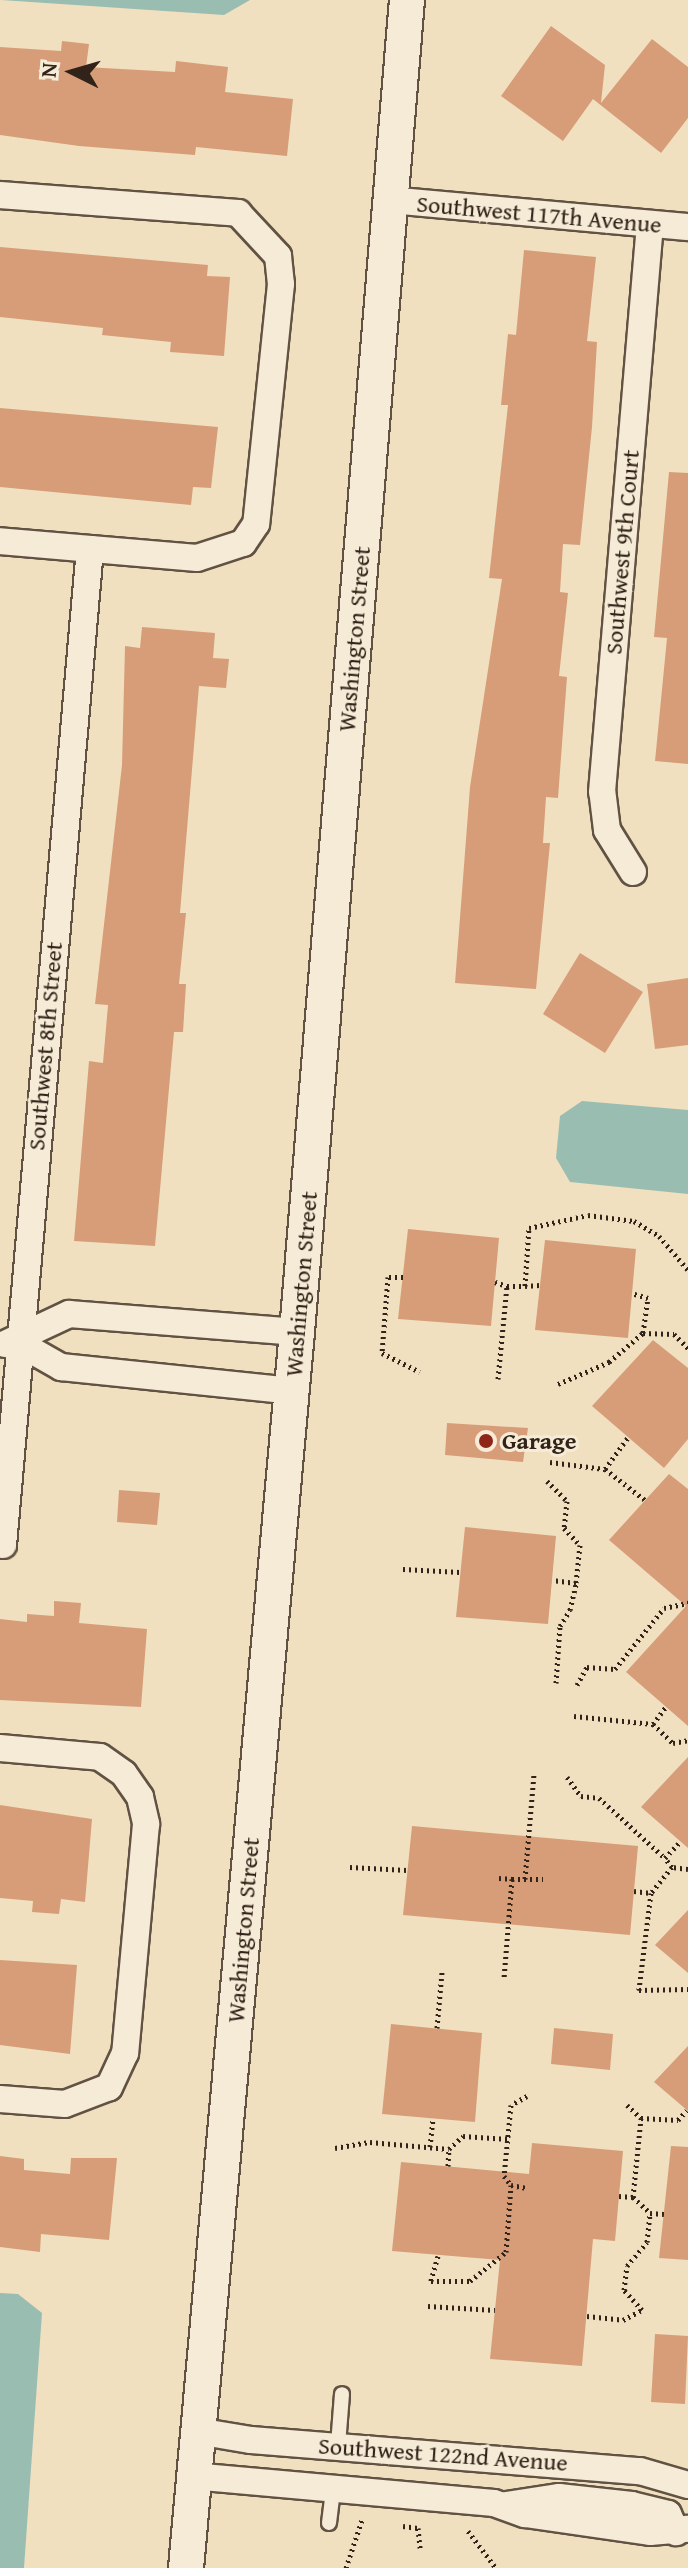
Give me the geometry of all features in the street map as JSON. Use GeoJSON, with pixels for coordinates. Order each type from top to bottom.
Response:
{"type":"FeatureCollection","features":[{"type":"Feature","properties":{"kind":"street","name":"Washington Street"},"geometry":{"type":"LineString","coordinates":[[186,2568],[292,1391],[407,0]]}},
{"type":"Feature","properties":{"kind":"street"},"geometry":{"type":"LineString","coordinates":[[0,195],[238,213],[278,256],[281,284],[256,524],[243,543],[197,558],[0,541]]}},
{"type":"Feature","properties":{"kind":"street","name":"Southwest 117th Avenue"},"geometry":{"type":"LineString","coordinates":[[390,200],[688,227]]}},
{"type":"Feature","properties":{"kind":"street","name":"Southwest 9th Court"},"geometry":{"type":"LineString","coordinates":[[633,872],[607,830],[602,792],[650,224]]}},
{"type":"Feature","properties":{"kind":"street","name":"Southwest 8th Street"},"geometry":{"type":"LineString","coordinates":[[3,1545],[9,1344],[90,549]]}},
{"type":"Feature","properties":{"kind":"street"},"geometry":{"type":"LineString","coordinates":[[9,1344],[69,1314],[297,1332]]}},
{"type":"Feature","properties":{"kind":"street"},"geometry":{"type":"LineString","coordinates":[[9,1344],[61,1367],[292,1391]]}},
{"type":"Feature","properties":{"kind":"street"},"geometry":{"type":"LineString","coordinates":[[0,1748],[100,1757],[124,1774],[140,1797],[146,1824],[133,1936],[125,2053],[109,2087],[65,2104],[0,2099]]}},
{"type":"Feature","properties":{"kind":"street","name":"Southwest 122nd Avenue"},"geometry":{"type":"LineString","coordinates":[[197,2431],[640,2471],[688,2485]]}},
{"type":"Feature","properties":{"kind":"street"},"geometry":{"type":"LineString","coordinates":[[333,2489],[338,2445]]}},
{"type":"Feature","properties":{"kind":"street","name":"Southwest 122nd Avenue"},"geometry":{"type":"LineString","coordinates":[[192,2476],[506,2505],[525,2514],[682,2530]]}},
{"type":"Feature","properties":{"kind":"lane"},"geometry":{"type":"LineString","coordinates":[[338,2445],[342,2394]]}},
{"type":"Feature","properties":{"kind":"lane"},"geometry":{"type":"LineString","coordinates":[[329,2523],[333,2489]]}},
{"type":"Feature","properties":{"kind":"path"},"geometry":{"type":"LineString","coordinates":[[525,1286],[529,1228],[588,1215],[634,1221],[659,1236],[688,1270]]}},
{"type":"Feature","properties":{"kind":"path"},"geometry":{"type":"LineString","coordinates":[[403,1277],[388,1277],[382,1353],[420,1372]]}},
{"type":"Feature","properties":{"kind":"path"},"geometry":{"type":"LineString","coordinates":[[495,1282],[507,1286],[540,1285]]}},
{"type":"Feature","properties":{"kind":"path"},"geometry":{"type":"LineString","coordinates":[[498,1379],[507,1286]]}},
{"type":"Feature","properties":{"kind":"path"},"geometry":{"type":"LineString","coordinates":[[558,1384],[609,1362],[643,1333],[648,1298],[632,1293]]}},
{"type":"Feature","properties":{"kind":"path"},"geometry":{"type":"LineString","coordinates":[[643,1333],[674,1334],[688,1348]]}},
{"type":"Feature","properties":{"kind":"path"},"geometry":{"type":"LineString","coordinates":[[605,1469],[628,1437]]}},
{"type":"Feature","properties":{"kind":"path"},"geometry":{"type":"LineString","coordinates":[[550,1462],[605,1469],[645,1500]]}},
{"type":"Feature","properties":{"kind":"path"},"geometry":{"type":"LineString","coordinates":[[547,1481],[567,1501],[564,1528],[580,1545],[570,1610],[560,1626],[556,1683]]}},
{"type":"Feature","properties":{"kind":"path"},"geometry":{"type":"LineString","coordinates":[[403,1569],[460,1572]]}},
{"type":"Feature","properties":{"kind":"path"},"geometry":{"type":"LineString","coordinates":[[552,1580],[576,1583]]}},
{"type":"Feature","properties":{"kind":"path"},"geometry":{"type":"LineString","coordinates":[[577,1685],[587,1667],[615,1669],[664,1608],[688,1603]]}},
{"type":"Feature","properties":{"kind":"path"},"geometry":{"type":"LineString","coordinates":[[653,1724],[666,1707]]}},
{"type":"Feature","properties":{"kind":"path"},"geometry":{"type":"LineString","coordinates":[[574,1716],[653,1724],[673,1743],[688,1740]]}},
{"type":"Feature","properties":{"kind":"path"},"geometry":{"type":"LineString","coordinates":[[525,1879],[534,1774]]}},
{"type":"Feature","properties":{"kind":"path"},"geometry":{"type":"LineString","coordinates":[[567,1777],[581,1796],[599,1798],[672,1867],[688,1869]]}},
{"type":"Feature","properties":{"kind":"path"},"geometry":{"type":"LineString","coordinates":[[665,1858],[681,1841]]}},
{"type":"Feature","properties":{"kind":"path"},"geometry":{"type":"LineString","coordinates":[[350,1867],[407,1870]]}},
{"type":"Feature","properties":{"kind":"path"},"geometry":{"type":"LineString","coordinates":[[672,1867],[651,1893],[639,1990],[688,1990]]}},
{"type":"Feature","properties":{"kind":"path"},"geometry":{"type":"LineString","coordinates":[[499,1878],[543,1879]]}},
{"type":"Feature","properties":{"kind":"path"},"geometry":{"type":"LineString","coordinates":[[504,1978],[512,1879]]}},
{"type":"Feature","properties":{"kind":"path"},"geometry":{"type":"LineString","coordinates":[[634,1891],[651,1893]]}},
{"type":"Feature","properties":{"kind":"path"},"geometry":{"type":"LineString","coordinates":[[437,2028],[442,1972]]}},
{"type":"Feature","properties":{"kind":"path"},"geometry":{"type":"LineString","coordinates":[[527,2096],[511,2105],[504,2176],[511,2185],[527,2188]]}},
{"type":"Feature","properties":{"kind":"path"},"geometry":{"type":"LineString","coordinates":[[627,2105],[641,2118],[678,2120],[687,2110]]}},
{"type":"Feature","properties":{"kind":"path"},"geometry":{"type":"LineString","coordinates":[[430,2147],[433,2118]]}},
{"type":"Feature","properties":{"kind":"path"},"geometry":{"type":"LineString","coordinates":[[633,2197],[641,2118]]}},
{"type":"Feature","properties":{"kind":"path"},"geometry":{"type":"LineString","coordinates":[[448,2166],[449,2149],[463,2136],[508,2139]]}},
{"type":"Feature","properties":{"kind":"path"},"geometry":{"type":"LineString","coordinates":[[335,2148],[370,2142],[449,2149]]}},
{"type":"Feature","properties":{"kind":"path"},"geometry":{"type":"LineString","coordinates":[[438,2256],[431,2281],[470,2281],[506,2252],[511,2185]]}},
{"type":"Feature","properties":{"kind":"path"},"geometry":{"type":"LineString","coordinates":[[619,2196],[633,2197],[650,2213],[664,2214]]}},
{"type":"Feature","properties":{"kind":"path"},"geometry":{"type":"LineString","coordinates":[[587,2316],[623,2320],[642,2310],[624,2290],[627,2266],[647,2242],[650,2213]]}},
{"type":"Feature","properties":{"kind":"path"},"geometry":{"type":"LineString","coordinates":[[428,2306],[495,2310]]}},
{"type":"Feature","properties":{"kind":"path"},"geometry":{"type":"LineString","coordinates":[[346,2568],[362,2519],[376,2521]]}},
{"type":"Feature","properties":{"kind":"path"},"geometry":{"type":"LineString","coordinates":[[390,2523],[433,2528]]}},
{"type":"Feature","properties":{"kind":"path"},"geometry":{"type":"LineString","coordinates":[[418,2528],[420,2548]]}},
{"type":"Feature","properties":{"kind":"path"},"geometry":{"type":"LineString","coordinates":[[459,2529],[470,2532],[496,2568]]}},
{"type":"Feature","properties":{"kind":"water"},"geometry":{"type":"Polygon","coordinates":[[[1,0],[250,0],[224,15],[1,0]]]}},
{"type":"Feature","properties":{"kind":"water"},"geometry":{"type":"Polygon","coordinates":[[[582,1101],[688,1110],[688,1194],[570,1182],[556,1158],[560,1116],[582,1101]]]}},
{"type":"Feature","properties":{"kind":"water"},"geometry":{"type":"Polygon","coordinates":[[[0,2293],[18,2294],[42,2313],[24,2568],[0,2568],[0,2293]]]}},
{"type":"Feature","properties":{"kind":"building"},"geometry":{"type":"Polygon","coordinates":[[[551,26],[605,65],[601,103],[652,39],[688,67],[688,118],[661,153],[593,99],[563,141],[501,96],[551,26]]]}},
{"type":"Feature","properties":{"kind":"building"},"geometry":{"type":"Polygon","coordinates":[[[62,41],[89,44],[86,67],[175,72],[176,61],[228,67],[225,92],[293,99],[287,156],[196,147],[195,155],[79,146],[0,135],[0,47],[61,51],[62,41]]]}},
{"type":"Feature","properties":{"kind":"building"},"geometry":{"type":"Polygon","coordinates":[[[0,247],[208,265],[207,276],[230,277],[224,356],[170,352],[171,342],[102,335],[103,328],[0,317],[0,247]]]}},
{"type":"Feature","properties":{"kind":"building"},"geometry":{"type":"Polygon","coordinates":[[[524,250],[596,257],[587,341],[597,342],[592,427],[580,545],[563,544],[560,592],[568,593],[559,676],[567,677],[558,798],[546,797],[543,843],[550,843],[536,989],[455,983],[470,787],[502,579],[489,578],[508,405],[501,405],[508,334],[516,335],[524,250]]]}},
{"type":"Feature","properties":{"kind":"building"},"geometry":{"type":"Polygon","coordinates":[[[0,408],[218,427],[211,488],[193,487],[191,505],[0,487],[0,408]]]}},
{"type":"Feature","properties":{"kind":"building"},"geometry":{"type":"Polygon","coordinates":[[[669,472],[688,473],[688,764],[655,761],[667,638],[654,637],[669,472]]]}},
{"type":"Feature","properties":{"kind":"building"},"geometry":{"type":"Polygon","coordinates":[[[142,627],[215,633],[213,658],[229,659],[226,688],[199,686],[180,913],[186,913],[179,984],[186,984],[183,1032],[174,1032],[155,1246],[74,1241],[89,1061],[103,1063],[108,1005],[95,1004],[122,765],[125,646],[140,648],[142,627]]]}},
{"type":"Feature","properties":{"kind":"building"},"geometry":{"type":"Polygon","coordinates":[[[580,953],[643,992],[605,1053],[543,1014],[580,953]]]}},
{"type":"Feature","properties":{"kind":"building"},"geometry":{"type":"Polygon","coordinates":[[[688,978],[688,1045],[655,1049],[647,984],[688,978]]]}},
{"type":"Feature","properties":{"kind":"building"},"geometry":{"type":"Polygon","coordinates":[[[408,1229],[499,1238],[491,1326],[398,1319],[408,1229]]]}},
{"type":"Feature","properties":{"kind":"building"},"geometry":{"type":"Polygon","coordinates":[[[545,1240],[636,1249],[628,1338],[535,1330],[545,1240]]]}},
{"type":"Feature","properties":{"kind":"building"},"geometry":{"type":"Polygon","coordinates":[[[653,1340],[688,1368],[688,1439],[664,1468],[592,1406],[653,1340]]]}},
{"type":"Feature","properties":{"kind":"building","name":"Garage"},"geometry":{"type":"Polygon","coordinates":[[[447,1423],[528,1428],[523,1462],[445,1455],[447,1423]]]}},
{"type":"Feature","properties":{"kind":"building"},"geometry":{"type":"Polygon","coordinates":[[[669,1474],[688,1489],[688,1726],[626,1672],[686,1606],[609,1540],[669,1474]]]}},
{"type":"Feature","properties":{"kind":"building"},"geometry":{"type":"Polygon","coordinates":[[[119,1490],[160,1493],[157,1525],[117,1522],[119,1490]]]}},
{"type":"Feature","properties":{"kind":"building"},"geometry":{"type":"Polygon","coordinates":[[[465,1527],[556,1536],[548,1624],[456,1617],[465,1527]]]}},
{"type":"Feature","properties":{"kind":"building"},"geometry":{"type":"Polygon","coordinates":[[[54,1601],[81,1603],[79,1623],[147,1629],[141,1707],[0,1700],[0,1619],[27,1622],[27,1614],[54,1616],[54,1601]]]}},
{"type":"Feature","properties":{"kind":"building"},"geometry":{"type":"Polygon","coordinates":[[[688,1757],[688,1848],[641,1807],[688,1757]]]}},
{"type":"Feature","properties":{"kind":"building"},"geometry":{"type":"Polygon","coordinates":[[[0,1805],[92,1819],[85,1902],[61,1899],[59,1914],[32,1912],[33,1901],[0,1898],[0,1805]]]}},
{"type":"Feature","properties":{"kind":"building"},"geometry":{"type":"Polygon","coordinates":[[[412,1826],[638,1846],[630,1935],[403,1915],[412,1826]]]}},
{"type":"Feature","properties":{"kind":"building"},"geometry":{"type":"Polygon","coordinates":[[[688,1910],[688,1973],[655,1945],[688,1910]]]}},
{"type":"Feature","properties":{"kind":"building"},"geometry":{"type":"Polygon","coordinates":[[[0,1960],[77,1965],[70,2054],[0,2045],[0,1960]]]}},
{"type":"Feature","properties":{"kind":"building"},"geometry":{"type":"Polygon","coordinates":[[[391,2024],[482,2033],[475,2122],[382,2114],[391,2024]]]}},
{"type":"Feature","properties":{"kind":"building"},"geometry":{"type":"Polygon","coordinates":[[[554,2028],[613,2034],[610,2070],[551,2064],[554,2028]]]}},
{"type":"Feature","properties":{"kind":"building"},"geometry":{"type":"Polygon","coordinates":[[[688,2046],[688,2111],[654,2082],[688,2046]]]}},
{"type":"Feature","properties":{"kind":"building"},"geometry":{"type":"Polygon","coordinates":[[[532,2143],[623,2151],[615,2241],[593,2239],[582,2366],[490,2359],[500,2260],[392,2251],[401,2162],[529,2174],[532,2143]]]}},
{"type":"Feature","properties":{"kind":"building"},"geometry":{"type":"Polygon","coordinates":[[[671,2146],[688,2147],[688,2260],[659,2258],[671,2146]]]}},
{"type":"Feature","properties":{"kind":"building"},"geometry":{"type":"Polygon","coordinates":[[[0,2156],[24,2159],[24,2170],[70,2174],[71,2158],[117,2158],[109,2240],[41,2234],[40,2252],[0,2247],[0,2156]]]}},
{"type":"Feature","properties":{"kind":"building"},"geometry":{"type":"Polygon","coordinates":[[[655,2334],[688,2336],[685,2404],[651,2402],[655,2334]]]}},
{"type":"Feature","properties":{"kind":"place","name":"Garage"},"geometry":{"type":"Point","coordinates":[486,1441]}}]}
